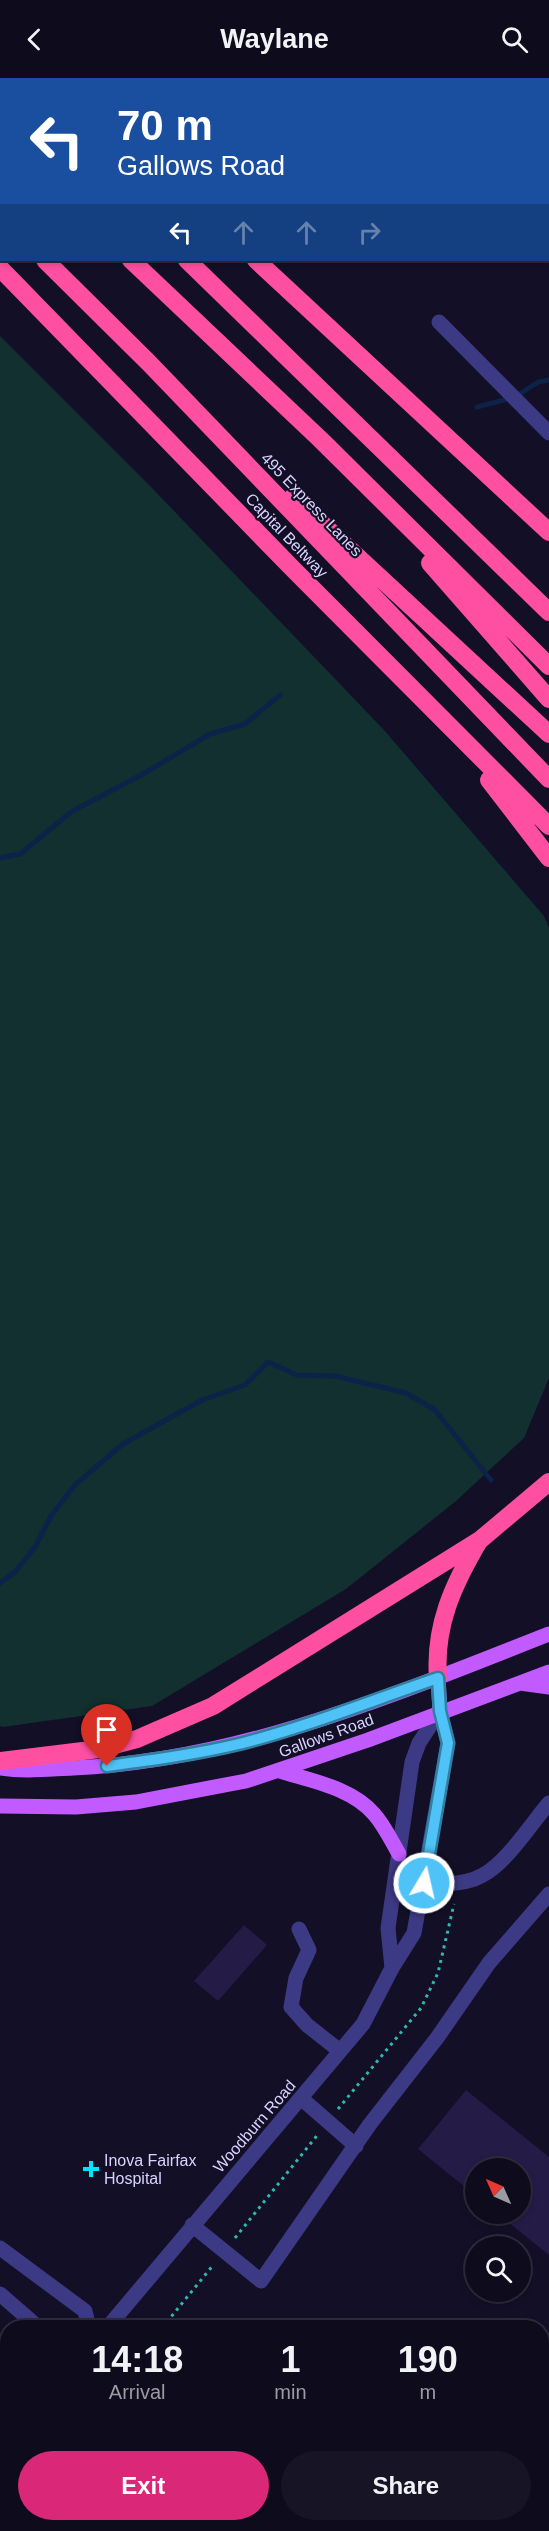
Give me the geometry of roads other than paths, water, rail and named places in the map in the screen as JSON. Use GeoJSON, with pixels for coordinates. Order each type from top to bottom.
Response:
{"type":"FeatureCollection","features":[{"type":"Feature","properties":{"kind":"highway","name":"495 Express Lanes"},"geometry":{"type":"LineString","coordinates":[[46,261],[149,363],[549,778]]}},
{"type":"Feature","properties":{"kind":"highway"},"geometry":{"type":"LineString","coordinates":[[132,261],[321,441],[549,666]]}},
{"type":"Feature","properties":{"kind":"highway"},"geometry":{"type":"LineString","coordinates":[[188,261],[549,612]]}},
{"type":"Feature","properties":{"kind":"highway"},"geometry":{"type":"LineString","coordinates":[[257,261],[549,532]]}},
{"type":"Feature","properties":{"kind":"highway","name":"Capital Beltway"},"geometry":{"type":"LineString","coordinates":[[0,268],[416,694],[549,826]]}},
{"type":"Feature","properties":{"kind":"highway"},"geometry":{"type":"LineString","coordinates":[[149,363],[549,734]]}},
{"type":"Feature","properties":{"kind":"highway"},"geometry":{"type":"LineString","coordinates":[[321,441],[549,699]]}},
{"type":"Feature","properties":{"kind":"highway"},"geometry":{"type":"LineString","coordinates":[[503,490],[549,539]]}},
{"type":"Feature","properties":{"kind":"highway"},"geometry":{"type":"LineString","coordinates":[[416,694],[482,770],[549,858]]}},
{"type":"Feature","properties":{"kind":"highway"},"geometry":{"type":"LineString","coordinates":[[0,1761],[99,1749],[137,1739],[213,1706],[480,1540],[549,1482]]}},
{"type":"Feature","properties":{"kind":"highway"},"geometry":{"type":"LineString","coordinates":[[438,1678],[441,1626],[448,1600],[456,1580],[480,1540]]}},
{"type":"Feature","properties":{"kind":"main road","name":"Gallows Road"},"geometry":{"type":"LineString","coordinates":[[0,1768],[107,1766],[220,1748],[307,1724],[438,1678],[549,1634]]}},
{"type":"Feature","properties":{"kind":"main road","name":"Gallows Road"},"geometry":{"type":"LineString","coordinates":[[0,1806],[76,1807],[136,1802],[280,1771],[549,1672]]}},
{"type":"Feature","properties":{"kind":"main road","name":"Woodburn Road"},"geometry":{"type":"LineString","coordinates":[[438,1678],[440,1711]]}},
{"type":"Feature","properties":{"kind":"main road"},"geometry":{"type":"LineString","coordinates":[[520,1683],[549,1687]]}},
{"type":"Feature","properties":{"kind":"main road"},"geometry":{"type":"LineString","coordinates":[[280,1771],[329,1786],[360,1801],[380,1822],[399,1854]]}},
{"type":"Feature","properties":{"kind":"street"},"geometry":{"type":"LineString","coordinates":[[439,322],[549,433]]}},
{"type":"Feature","properties":{"kind":"street"},"geometry":{"type":"LineString","coordinates":[[392,1968],[388,1928],[412,1762],[419,1743],[440,1711]]}},
{"type":"Feature","properties":{"kind":"street","name":"Woodburn Road"},"geometry":{"type":"LineString","coordinates":[[114,2320],[192,2225],[302,2099],[340,2051],[374,2006],[392,1968],[414,1933],[448,1743],[440,1711]]}},
{"type":"Feature","properties":{"kind":"street"},"geometry":{"type":"LineString","coordinates":[[396,1880],[424,1883],[482,1877],[495,1867],[549,1803]]}},
{"type":"Feature","properties":{"kind":"street"},"geometry":{"type":"LineString","coordinates":[[192,2225],[261,2281],[370,2124],[437,2038],[489,1964],[549,1894]]}},
{"type":"Feature","properties":{"kind":"street"},"geometry":{"type":"LineString","coordinates":[[299,1929],[309,1950],[296,1978],[291,2007],[307,2025],[340,2051]]}},
{"type":"Feature","properties":{"kind":"street"},"geometry":{"type":"LineString","coordinates":[[302,2099],[356,2146]]}},
{"type":"Feature","properties":{"kind":"street"},"geometry":{"type":"LineString","coordinates":[[0,2248],[85,2312],[87,2320]]}},
{"type":"Feature","properties":{"kind":"street"},"geometry":{"type":"LineString","coordinates":[[0,2294],[30,2320]]}},
{"type":"Feature","properties":{"kind":"waterway"},"geometry":{"type":"LineString","coordinates":[[477,407],[515,397],[538,382],[549,380]]}},
{"type":"Feature","properties":{"kind":"waterway"},"geometry":{"type":"LineString","coordinates":[[0,858],[20,854],[71,812],[143,774],[210,734],[245,724],[280,695]]}},
{"type":"Feature","properties":{"kind":"waterway"},"geometry":{"type":"LineString","coordinates":[[0,1583],[15,1572],[35,1547],[51,1516],[75,1485],[123,1444],[202,1400],[245,1385],[268,1362],[297,1375],[335,1376],[406,1393],[435,1410],[491,1480]]}},
{"type":"Feature","properties":{"kind":"place","name":"Inova Fairfax Hospital"},"geometry":{"type":"Point","coordinates":[91,2169]}}]}
